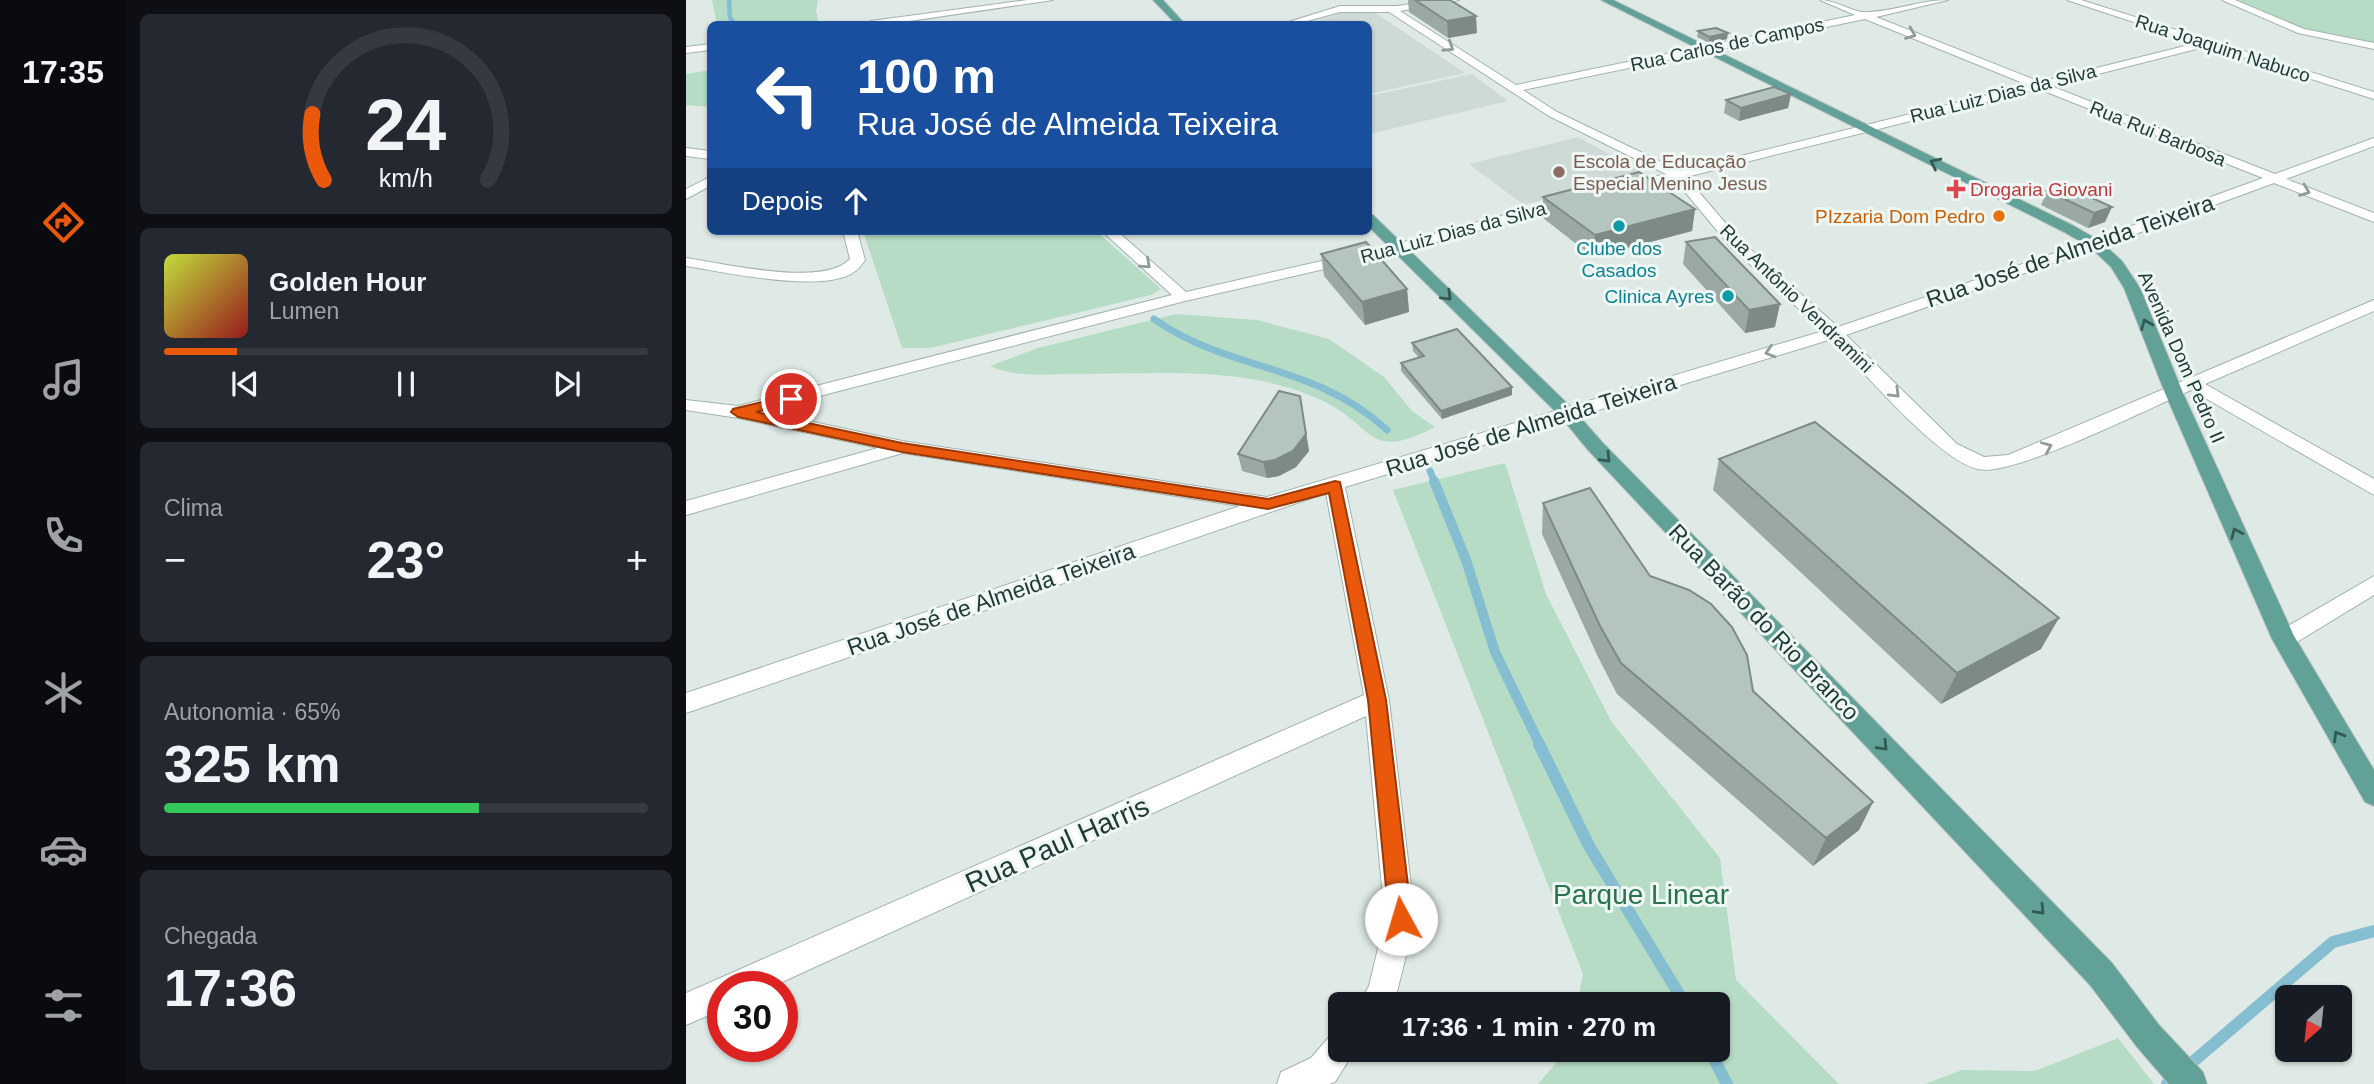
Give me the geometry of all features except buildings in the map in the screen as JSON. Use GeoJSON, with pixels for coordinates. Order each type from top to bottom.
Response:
{"type":"FeatureCollection","features":[{"type":"Feature","properties":{"kind":"main road"},"geometry":{"type":"LineString","coordinates":[[1158,0],[1178,21]]}},
{"type":"Feature","properties":{"kind":"main road","name":"Avenida Dom Pedro II"},"geometry":{"type":"LineString","coordinates":[[1605,0],[2095,244],[2117,264],[2132,288],[2174,393],[2284,639],[2374,794]]}},
{"type":"Feature","properties":{"kind":"main road","name":"Rua Barão do Rio Branco"},"geometry":{"type":"LineString","coordinates":[[1372,222],[1567,413],[1595,446],[2101,974],[2148,1036],[2191,1084]]}},
{"type":"Feature","properties":{"kind":"street"},"geometry":{"type":"LineString","coordinates":[[894,21],[1048,0]]}},
{"type":"Feature","properties":{"kind":"street"},"geometry":{"type":"LineString","coordinates":[[1297,21],[1359,8],[1392,10],[1454,0]]}},
{"type":"Feature","properties":{"kind":"street","name":"Rua Rui Barbosa"},"geometry":{"type":"LineString","coordinates":[[1825,0],[2374,218]]}},
{"type":"Feature","properties":{"kind":"street","name":"Rua Carlos de Campos"},"geometry":{"type":"LineString","coordinates":[[1511,89],[1943,0]]}},
{"type":"Feature","properties":{"kind":"street","name":"Rua Joaquim Nabuco"},"geometry":{"type":"LineString","coordinates":[[2071,0],[2374,96]]}},
{"type":"Feature","properties":{"kind":"street"},"geometry":{"type":"LineString","coordinates":[[2227,0],[2301,31],[2374,46]]}},
{"type":"Feature","properties":{"kind":"street"},"geometry":{"type":"LineString","coordinates":[[1310,5],[1321,14]]}},
{"type":"Feature","properties":{"kind":"street","name":"Rua Antônio Vendramini"},"geometry":{"type":"LineString","coordinates":[[1392,10],[1511,89],[1557,116],[1678,175],[1734,243],[1835,332],[1950,448],[1981,464],[2011,461],[2174,393]]}},
{"type":"Feature","properties":{"kind":"street","name":"Rua Luiz Dias da Silva"},"geometry":{"type":"LineString","coordinates":[[1610,192],[2209,43]]}},
{"type":"Feature","properties":{"kind":"street"},"geometry":{"type":"LineString","coordinates":[[686,50],[707,47]]}},
{"type":"Feature","properties":{"kind":"street"},"geometry":{"type":"LineString","coordinates":[[2317,78],[2363,80]]}},
{"type":"Feature","properties":{"kind":"street","name":"Rua José de Almeida Teixeira"},"geometry":{"type":"LineString","coordinates":[[686,703],[1268,504],[1335,486],[1835,332],[2095,244],[2374,142]]}},
{"type":"Feature","properties":{"kind":"street"},"geometry":{"type":"LineString","coordinates":[[686,152],[707,155]]}},
{"type":"Feature","properties":{"kind":"street"},"geometry":{"type":"LineString","coordinates":[[686,195],[707,183]]}},
{"type":"Feature","properties":{"kind":"street","name":"Rua Luiz Dias da Silva"},"geometry":{"type":"LineString","coordinates":[[738,412],[1183,298],[1398,248],[1583,198]]}},
{"type":"Feature","properties":{"kind":"street"},"geometry":{"type":"LineString","coordinates":[[686,262],[798,276],[826,275],[848,270],[858,260],[851,235]]}},
{"type":"Feature","properties":{"kind":"street"},"geometry":{"type":"LineString","coordinates":[[1113,235],[1183,298]]}},
{"type":"Feature","properties":{"kind":"street"},"geometry":{"type":"LineString","coordinates":[[2174,393],[2374,305]]}},
{"type":"Feature","properties":{"kind":"street"},"geometry":{"type":"LineString","coordinates":[[2194,384],[2374,488]]}},
{"type":"Feature","properties":{"kind":"street"},"geometry":{"type":"LineString","coordinates":[[686,405],[738,412],[902,447],[1268,504]]}},
{"type":"Feature","properties":{"kind":"street"},"geometry":{"type":"LineString","coordinates":[[686,508],[902,447]]}},
{"type":"Feature","properties":{"kind":"street"},"geometry":{"type":"LineString","coordinates":[[1335,486],[1377,700],[1401,919],[1384,992]]}},
{"type":"Feature","properties":{"kind":"street"},"geometry":{"type":"LineString","coordinates":[[2284,639],[2374,584]]}},
{"type":"Feature","properties":{"kind":"street","name":"Rua Paul Harris"},"geometry":{"type":"LineString","coordinates":[[772,971],[1377,700]]}},
{"type":"Feature","properties":{"kind":"street"},"geometry":{"type":"LineString","coordinates":[[686,1009],[707,1000]]}},
{"type":"Feature","properties":{"kind":"street"},"geometry":{"type":"LineString","coordinates":[[1293,1084],[1323,1070],[1329,1062]]}},
{"type":"Feature","properties":{"kind":"shaded area"},"geometry":{"type":"Polygon","coordinates":[[[1344,12],[1372,12],[1465,73],[1372,93],[1372,21],[1316,21],[1344,12]]]}},
{"type":"Feature","properties":{"kind":"shaded area"},"geometry":{"type":"Polygon","coordinates":[[[1472,74],[1508,101],[1372,133],[1372,95],[1472,74]]]}},
{"type":"Feature","properties":{"kind":"shaded area","name":"Escola de Educação Especial Menino Jesus"},"geometry":{"type":"Polygon","coordinates":[[[1578,137],[1638,170],[1638,175],[1524,205],[1469,164],[1578,137]]]}},
{"type":"Feature","properties":{"kind":"green space"},"geometry":{"type":"Polygon","coordinates":[[[712,0],[818,0],[816,11],[818,21],[716,21],[712,0]]]}},
{"type":"Feature","properties":{"kind":"green space"},"geometry":{"type":"Polygon","coordinates":[[[2235,0],[2374,0],[2374,44],[2289,25],[2235,0]]]}},
{"type":"Feature","properties":{"kind":"green space"},"geometry":{"type":"Polygon","coordinates":[[[707,70],[707,107],[686,105],[686,74],[707,70]]]}},
{"type":"Feature","properties":{"kind":"green space"},"geometry":{"type":"Polygon","coordinates":[[[864,235],[1100,235],[1161,289],[1151,295],[930,348],[902,348],[864,235]]]}},
{"type":"Feature","properties":{"kind":"green space"},"geometry":{"type":"Polygon","coordinates":[[[1176,314],[1257,320],[1329,339],[1384,377],[1412,411],[1435,427],[1413,437],[1384,441],[1373,437],[1323,401],[1265,382],[1235,377],[1173,373],[1034,374],[1000,370],[990,366],[1038,348],[1176,314]]]}},
{"type":"Feature","properties":{"kind":"green space","name":"Parque Linear"},"geometry":{"type":"Polygon","coordinates":[[[1505,463],[1546,594],[1611,721],[1720,858],[1736,980],[1839,1084],[1538,1084],[1557,1062],[1730,1062],[1730,992],[1579,992],[1583,974],[1393,490],[1505,463]]]}},
{"type":"Feature","properties":{"kind":"green space"},"geometry":{"type":"Polygon","coordinates":[[[2118,1038],[2154,1084],[1925,1084],[1962,1070],[2035,1071],[2118,1038]]]}},
{"type":"Feature","properties":{"kind":"waterway"},"geometry":{"type":"LineString","coordinates":[[729,0],[732,21]]}},
{"type":"Feature","properties":{"kind":"waterway"},"geometry":{"type":"LineString","coordinates":[[1154,319],[1211,349],[1301,379],[1330,392],[1359,408],[1387,430]]}},
{"type":"Feature","properties":{"kind":"waterway"},"geometry":{"type":"LineString","coordinates":[[1430,471],[1435,483]]}},
{"type":"Feature","properties":{"kind":"waterway"},"geometry":{"type":"LineString","coordinates":[[1434,481],[1466,560],[1495,652],[1540,745]]}},
{"type":"Feature","properties":{"kind":"waterway"},"geometry":{"type":"LineString","coordinates":[[1539,744],[1589,846],[1678,992]]}},
{"type":"Feature","properties":{"kind":"waterway"},"geometry":{"type":"LineString","coordinates":[[2167,1084],[2333,942],[2374,931]]}},
{"type":"Feature","properties":{"kind":"waterway"},"geometry":{"type":"LineString","coordinates":[[1715,1062],[1727,1084]]}},
{"type":"Feature","properties":{"kind":"place","name":"Escola de Educação Especial Menino Jesus"},"geometry":{"type":"Point","coordinates":[1559,172]}},
{"type":"Feature","properties":{"kind":"place","name":"Drogaria Giovani"},"geometry":{"type":"Point","coordinates":[1956,189]}},
{"type":"Feature","properties":{"kind":"place","name":"PIzzaria Dom Pedro"},"geometry":{"type":"Point","coordinates":[1999,216]}},
{"type":"Feature","properties":{"kind":"place","name":"Clube dos Casados"},"geometry":{"type":"Point","coordinates":[1619,226]}},
{"type":"Feature","properties":{"kind":"place","name":"Clinica Ayres"},"geometry":{"type":"Point","coordinates":[1728,296]}},
{"type":"Feature","properties":{"kind":"route"},"geometry":{"type":"LineString","coordinates":[[791,399],[738,412],[902,447],[1268,504],[1335,486],[1377,700],[1401,919]]}}]}
